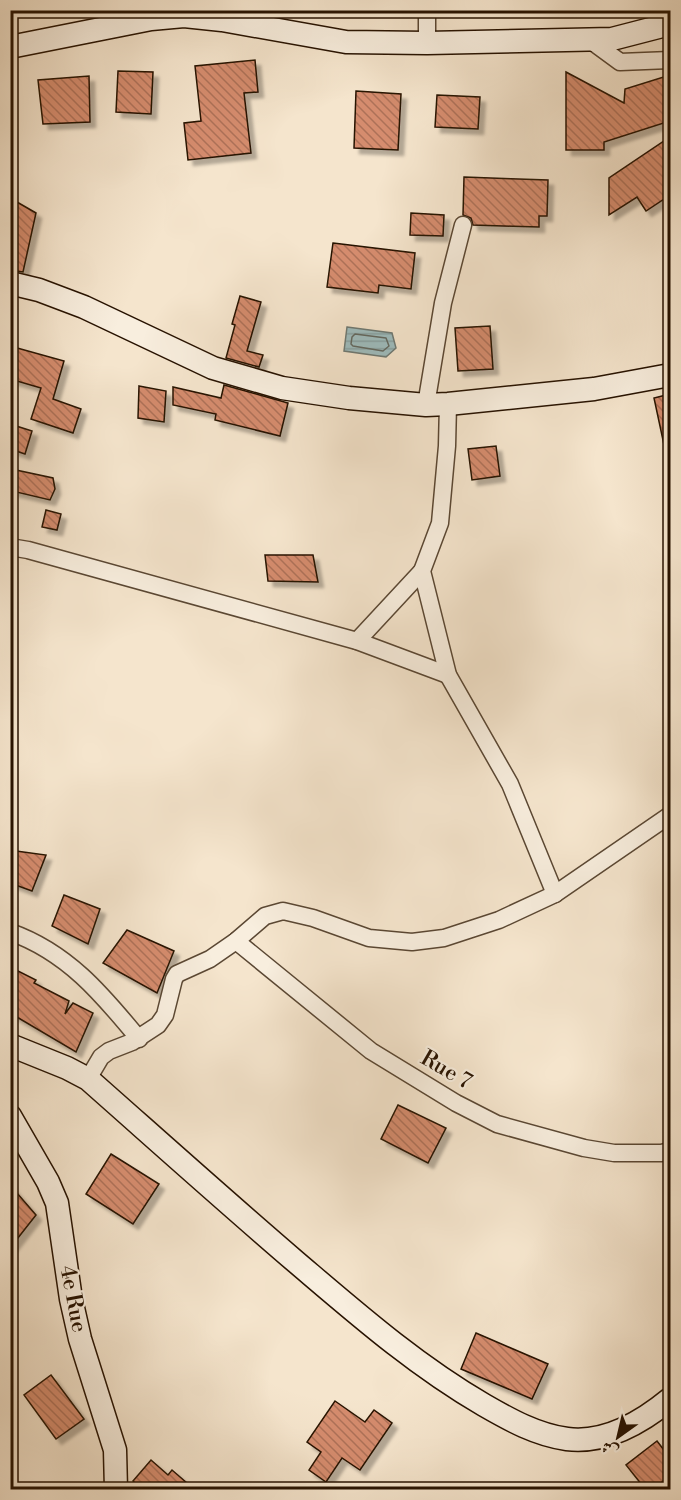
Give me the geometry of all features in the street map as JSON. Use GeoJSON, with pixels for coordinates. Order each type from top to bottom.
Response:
{"type":"FeatureCollection","features":[{"type":"Feature","properties":{"kind":"street"},"geometry":{"type":"LineString","coordinates":[[427,10],[427,43]]}},
{"type":"Feature","properties":{"kind":"street"},"geometry":{"type":"LineString","coordinates":[[10,47],[151,19],[184,16],[222,20],[346,42],[427,43],[612,39],[670,24]]}},
{"type":"Feature","properties":{"kind":"street"},"geometry":{"type":"LineString","coordinates":[[590,40],[620,62],[670,60]]}},
{"type":"Feature","properties":{"kind":"street"},"geometry":{"type":"LineString","coordinates":[[357,641],[422,571],[440,523],[447,446],[437,404],[443,303],[464,225]]}},
{"type":"Feature","properties":{"kind":"street"},"geometry":{"type":"LineString","coordinates":[[10,283],[84,307],[213,368],[282,388],[349,398],[437,404],[594,389],[670,375]]}},
{"type":"Feature","properties":{"kind":"street"},"geometry":{"type":"LineString","coordinates":[[10,547],[28,550],[357,641],[448,675]]}},
{"type":"Feature","properties":{"kind":"street"},"geometry":{"type":"LineString","coordinates":[[422,571],[448,675],[510,784],[555,894]]}},
{"type":"Feature","properties":{"kind":"street"},"geometry":{"type":"LineString","coordinates":[[88,1079],[101,1057],[109,1051],[139,1039],[158,1025],[165,1015],[177,974],[210,959],[236,941],[264,916],[283,911],[313,918],[369,938],[412,942],[444,938],[499,920],[555,894],[670,815]]}},
{"type":"Feature","properties":{"kind":"street"},"geometry":{"type":"LineString","coordinates":[[10,932],[25,937],[56,955],[84,976],[103,995],[139,1039]]}},
{"type":"Feature","properties":{"kind":"street","name":"Rue 7"},"geometry":{"type":"LineString","coordinates":[[236,941],[371,1051],[456,1103],[497,1124],[584,1148],[614,1153],[670,1151]]}},
{"type":"Feature","properties":{"kind":"street"},"geometry":{"type":"LineString","coordinates":[[10,1045],[68,1068],[88,1079],[376,1330],[448,1384],[518,1425],[567,1439],[582,1439],[616,1432],[646,1418],[670,1399]]}},
{"type":"Feature","properties":{"kind":"street","name":"4e Rue"},"geometry":{"type":"LineString","coordinates":[[10,1116],[48,1182],[57,1203],[70,1299],[80,1339],[115,1450],[116,1490]]}},
{"type":"Feature","properties":{"kind":"water"},"geometry":{"type":"Polygon","coordinates":[[[347,327],[392,333],[396,348],[386,357],[344,351],[347,327]]]}},
{"type":"Feature","properties":{"kind":"building"},"geometry":{"type":"Polygon","coordinates":[[[255,60],[258,92],[244,93],[251,153],[188,160],[184,123],[201,121],[195,66],[255,60]]]}},
{"type":"Feature","properties":{"kind":"building"},"geometry":{"type":"Polygon","coordinates":[[[118,71],[153,72],[151,114],[116,112],[118,71]]]}},
{"type":"Feature","properties":{"kind":"building"},"geometry":{"type":"Polygon","coordinates":[[[566,72],[624,103],[625,89],[670,75],[670,121],[604,142],[604,150],[566,150],[566,72]]]}},
{"type":"Feature","properties":{"kind":"building"},"geometry":{"type":"Polygon","coordinates":[[[89,76],[90,122],[43,124],[38,80],[89,76]]]}},
{"type":"Feature","properties":{"kind":"building"},"geometry":{"type":"Polygon","coordinates":[[[356,91],[401,94],[398,150],[354,148],[356,91]]]}},
{"type":"Feature","properties":{"kind":"building"},"geometry":{"type":"Polygon","coordinates":[[[437,95],[480,97],[478,129],[435,127],[437,95]]]}},
{"type":"Feature","properties":{"kind":"building"},"geometry":{"type":"Polygon","coordinates":[[[670,137],[670,195],[646,211],[637,197],[609,215],[609,178],[670,137]]]}},
{"type":"Feature","properties":{"kind":"building"},"geometry":{"type":"Polygon","coordinates":[[[464,177],[548,180],[547,216],[539,216],[539,227],[473,225],[471,218],[463,215],[464,177]]]}},
{"type":"Feature","properties":{"kind":"building"},"geometry":{"type":"Polygon","coordinates":[[[10,198],[36,213],[23,272],[10,270],[10,198]]]}},
{"type":"Feature","properties":{"kind":"building"},"geometry":{"type":"Polygon","coordinates":[[[411,213],[444,215],[443,236],[410,235],[411,213]]]}},
{"type":"Feature","properties":{"kind":"building"},"geometry":{"type":"Polygon","coordinates":[[[333,243],[415,253],[411,289],[379,285],[378,293],[327,287],[333,243]]]}},
{"type":"Feature","properties":{"kind":"building"},"geometry":{"type":"Polygon","coordinates":[[[240,296],[261,302],[247,351],[263,355],[259,367],[226,358],[240,296]]]}},
{"type":"Feature","properties":{"kind":"building"},"geometry":{"type":"Polygon","coordinates":[[[490,326],[493,369],[458,371],[455,328],[490,326]]]}},
{"type":"Feature","properties":{"kind":"building"},"geometry":{"type":"Polygon","coordinates":[[[10,346],[64,361],[53,399],[81,409],[73,433],[31,419],[41,388],[10,379],[10,346]]]}},
{"type":"Feature","properties":{"kind":"building"},"geometry":{"type":"Polygon","coordinates":[[[224,385],[288,403],[280,436],[215,420],[216,414],[173,405],[173,387],[221,398],[224,385]]]}},
{"type":"Feature","properties":{"kind":"building"},"geometry":{"type":"Polygon","coordinates":[[[139,386],[166,391],[164,422],[138,418],[139,386]]]}},
{"type":"Feature","properties":{"kind":"building"},"geometry":{"type":"Polygon","coordinates":[[[670,394],[670,444],[664,445],[654,398],[670,394]]]}},
{"type":"Feature","properties":{"kind":"building"},"geometry":{"type":"Polygon","coordinates":[[[10,424],[32,431],[25,454],[10,449],[10,424]]]}},
{"type":"Feature","properties":{"kind":"building"},"geometry":{"type":"Polygon","coordinates":[[[496,446],[500,476],[472,480],[468,449],[496,446]]]}},
{"type":"Feature","properties":{"kind":"building"},"geometry":{"type":"Polygon","coordinates":[[[16,470],[53,478],[55,489],[50,500],[12,491],[11,481],[16,470]]]}},
{"type":"Feature","properties":{"kind":"building"},"geometry":{"type":"Polygon","coordinates":[[[46,510],[61,514],[57,530],[42,527],[46,510]]]}},
{"type":"Feature","properties":{"kind":"building"},"geometry":{"type":"Polygon","coordinates":[[[265,555],[313,555],[318,582],[268,581],[265,555]]]}},
{"type":"Feature","properties":{"kind":"building"},"geometry":{"type":"Polygon","coordinates":[[[16,851],[46,855],[32,891],[10,883],[10,868],[16,851]]]}},
{"type":"Feature","properties":{"kind":"building"},"geometry":{"type":"Polygon","coordinates":[[[64,895],[100,909],[88,944],[52,926],[64,895]]]}},
{"type":"Feature","properties":{"kind":"building"},"geometry":{"type":"Polygon","coordinates":[[[127,930],[174,951],[157,993],[103,963],[127,930]]]}},
{"type":"Feature","properties":{"kind":"building"},"geometry":{"type":"Polygon","coordinates":[[[10,967],[36,980],[34,983],[69,1001],[65,1014],[73,1003],[93,1013],[76,1052],[10,1013],[10,967]]]}},
{"type":"Feature","properties":{"kind":"building"},"geometry":{"type":"Polygon","coordinates":[[[398,1105],[446,1128],[428,1163],[381,1139],[398,1105]]]}},
{"type":"Feature","properties":{"kind":"building"},"geometry":{"type":"Polygon","coordinates":[[[111,1154],[159,1184],[133,1224],[86,1194],[111,1154]]]}},
{"type":"Feature","properties":{"kind":"building"},"geometry":{"type":"Polygon","coordinates":[[[10,1185],[36,1215],[10,1248],[10,1185]]]}},
{"type":"Feature","properties":{"kind":"building"},"geometry":{"type":"Polygon","coordinates":[[[476,1333],[548,1364],[532,1399],[461,1369],[476,1333]]]}},
{"type":"Feature","properties":{"kind":"building"},"geometry":{"type":"Polygon","coordinates":[[[51,1375],[84,1419],[56,1439],[24,1395],[51,1375]]]}},
{"type":"Feature","properties":{"kind":"building"},"geometry":{"type":"Polygon","coordinates":[[[335,1401],[365,1422],[374,1410],[392,1423],[360,1470],[342,1458],[326,1482],[309,1470],[321,1452],[307,1442],[335,1401]]]}},
{"type":"Feature","properties":{"kind":"building"},"geometry":{"type":"Polygon","coordinates":[[[657,1441],[670,1458],[670,1475],[653,1490],[646,1490],[626,1465],[657,1441]]]}},
{"type":"Feature","properties":{"kind":"building"},"geometry":{"type":"Polygon","coordinates":[[[151,1460],[168,1475],[172,1470],[195,1490],[142,1490],[133,1481],[151,1460]]]}}]}
